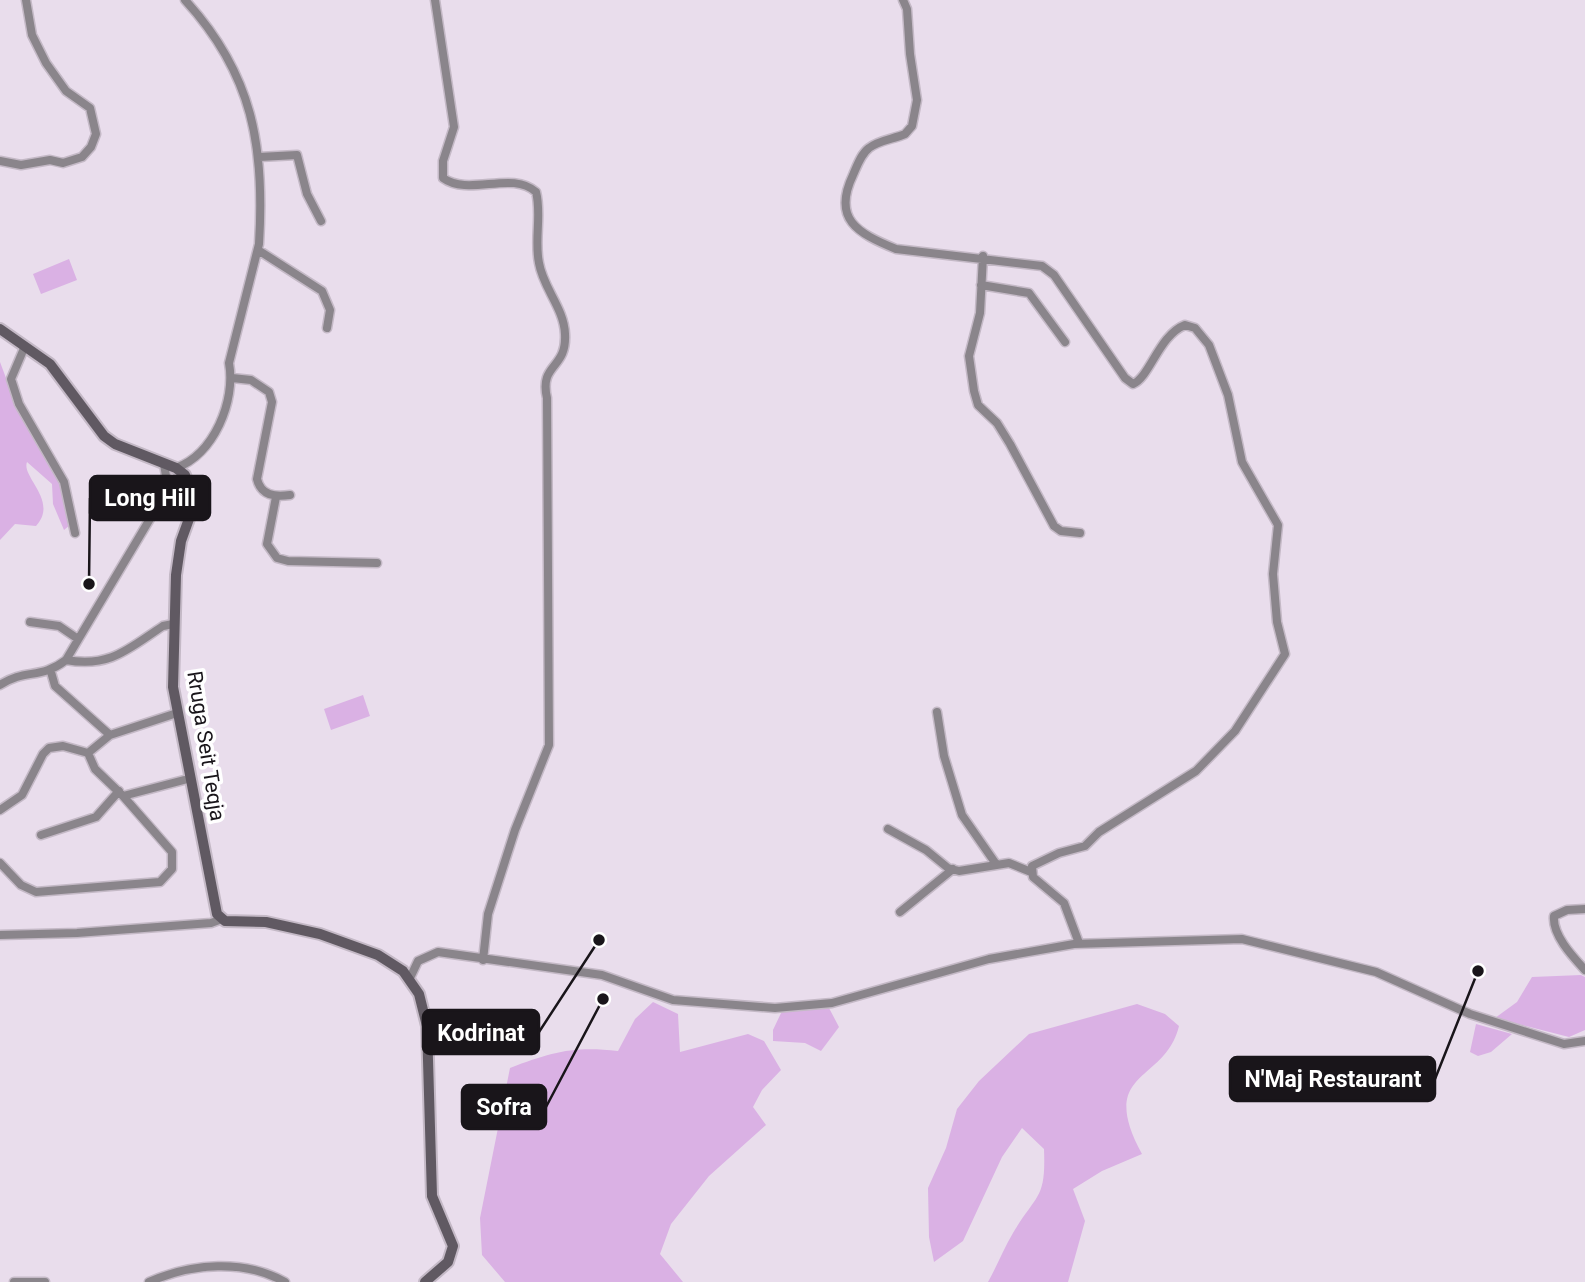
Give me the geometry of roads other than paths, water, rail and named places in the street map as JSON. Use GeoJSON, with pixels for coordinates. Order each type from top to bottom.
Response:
{"type":"FeatureCollection","features":[{"type":"Feature","properties":{"kind":"main road"},"geometry":{"type":"LineString","coordinates":[[0,329],[50,364],[104,436],[115,444],[176,468]]}},
{"type":"Feature","properties":{"kind":"main road","name":"Rruga Seit Teqja"},"geometry":{"type":"LineString","coordinates":[[176,468],[191,488],[194,505],[181,541],[173,624],[173,687],[216,911],[222,919]]}},
{"type":"Feature","properties":{"kind":"main road"},"geometry":{"type":"LineString","coordinates":[[222,919],[266,922],[320,934],[393,962],[410,978],[419,994],[427,1026],[432,1196],[453,1246],[448,1262],[425,1282]]}},
{"type":"Feature","properties":{"kind":"street"},"geometry":{"type":"LineString","coordinates":[[0,161],[21,165],[74,161],[88,152],[96,134],[90,108],[66,92],[38,48],[26,0]]}},
{"type":"Feature","properties":{"kind":"street"},"geometry":{"type":"LineString","coordinates":[[176,468],[186,464],[214,433],[226,408],[232,378],[229,363],[258,250],[259,157],[251,109],[236,71],[218,41],[185,0]]}},
{"type":"Feature","properties":{"kind":"street"},"geometry":{"type":"LineString","coordinates":[[435,0],[454,127],[443,161],[443,178],[459,184],[520,184],[536,192],[538,262],[557,304],[565,335],[561,360],[545,376],[544,383],[547,398],[550,507],[549,745],[515,830],[488,914],[483,960]]}},
{"type":"Feature","properties":{"kind":"street"},"geometry":{"type":"LineString","coordinates":[[903,0],[907,9],[916,114],[905,134],[878,143],[863,154],[846,189],[844,210],[860,230],[896,249],[983,256],[1036,263],[1048,269],[1125,378],[1133,384],[1140,380],[1154,354],[1175,331],[1185,325],[1195,328],[1209,345],[1228,395],[1242,462],[1278,525],[1273,574],[1277,622],[1285,654],[1235,731],[1196,771],[1099,832],[1085,846],[1037,862],[1031,872]]}},
{"type":"Feature","properties":{"kind":"street"},"geometry":{"type":"LineString","coordinates":[[259,157],[297,155],[307,194],[321,221]]}},
{"type":"Feature","properties":{"kind":"street"},"geometry":{"type":"LineString","coordinates":[[258,250],[322,291],[330,310],[327,328]]}},
{"type":"Feature","properties":{"kind":"street"},"geometry":{"type":"LineString","coordinates":[[983,256],[980,313],[969,356],[978,405],[997,423],[1054,526],[1061,531],[1080,533]]}},
{"type":"Feature","properties":{"kind":"street"},"geometry":{"type":"LineString","coordinates":[[982,285],[1029,293],[1065,342]]}},
{"type":"Feature","properties":{"kind":"street"},"geometry":{"type":"LineString","coordinates":[[24,346],[12,379],[19,404],[64,482],[75,533]]}},
{"type":"Feature","properties":{"kind":"street"},"geometry":{"type":"LineString","coordinates":[[232,378],[251,380],[269,392],[272,402],[257,479],[259,487],[276,497],[290,495]]}},
{"type":"Feature","properties":{"kind":"street"},"geometry":{"type":"LineString","coordinates":[[0,685],[12,677],[51,672],[66,660],[167,490],[164,464]]}},
{"type":"Feature","properties":{"kind":"street"},"geometry":{"type":"LineString","coordinates":[[276,497],[267,544],[276,558],[288,561],[377,563]]}},
{"type":"Feature","properties":{"kind":"street"},"geometry":{"type":"LineString","coordinates":[[30,622],[59,626],[78,639]]}},
{"type":"Feature","properties":{"kind":"street"},"geometry":{"type":"LineString","coordinates":[[66,660],[91,663],[110,660],[163,626],[173,624]]}},
{"type":"Feature","properties":{"kind":"street"},"geometry":{"type":"LineString","coordinates":[[51,672],[55,686],[110,735]]}},
{"type":"Feature","properties":{"kind":"street"},"geometry":{"type":"LineString","coordinates":[[937,712],[944,756],[962,815],[996,864]]}},
{"type":"Feature","properties":{"kind":"street"},"geometry":{"type":"LineString","coordinates":[[88,753],[110,735],[177,713]]}},
{"type":"Feature","properties":{"kind":"street"},"geometry":{"type":"LineString","coordinates":[[0,810],[22,795],[43,754],[49,748],[63,746],[88,753]]}},
{"type":"Feature","properties":{"kind":"street"},"geometry":{"type":"LineString","coordinates":[[0,863],[21,885],[36,892],[160,882],[172,869],[172,852],[121,793],[95,769],[88,753]]}},
{"type":"Feature","properties":{"kind":"street"},"geometry":{"type":"LineString","coordinates":[[41,835],[96,817],[121,793],[184,780]]}},
{"type":"Feature","properties":{"kind":"street"},"geometry":{"type":"LineString","coordinates":[[888,829],[926,849],[959,871],[996,864],[1017,864],[1031,872],[1064,903],[1079,943]]}},
{"type":"Feature","properties":{"kind":"street"},"geometry":{"type":"LineString","coordinates":[[900,912],[953,869]]}},
{"type":"Feature","properties":{"kind":"street"},"geometry":{"type":"LineString","coordinates":[[1585,909],[1554,916],[1553,923],[1585,970]]}},
{"type":"Feature","properties":{"kind":"street"},"geometry":{"type":"LineString","coordinates":[[0,935],[77,933],[211,923],[222,919]]}},
{"type":"Feature","properties":{"kind":"street"},"geometry":{"type":"LineString","coordinates":[[410,978],[418,961],[431,953],[602,975],[673,1000],[775,1008],[832,1003],[989,959],[1079,943],[1254,941],[1376,972],[1479,1017],[1564,1044],[1584,1042]]}},
{"type":"Feature","properties":{"kind":"street"},"geometry":{"type":"LineString","coordinates":[[149,1282],[183,1270],[242,1266],[285,1282]]}},
{"type":"Feature","properties":{"kind":"street"},"geometry":{"type":"LineString","coordinates":[[14,1282],[45,1282]]}},
{"type":"Feature","properties":{"kind":"place","name":"Long Hill"},"geometry":{"type":"Point","coordinates":[89,584]}},
{"type":"Feature","properties":{"kind":"place","name":"Kodrinat"},"geometry":{"type":"Point","coordinates":[599,940]}},
{"type":"Feature","properties":{"kind":"place","name":"N'Maj Restaurant"},"geometry":{"type":"Point","coordinates":[1478,971]}},
{"type":"Feature","properties":{"kind":"place","name":"Sofra"},"geometry":{"type":"Point","coordinates":[603,999]}}]}
